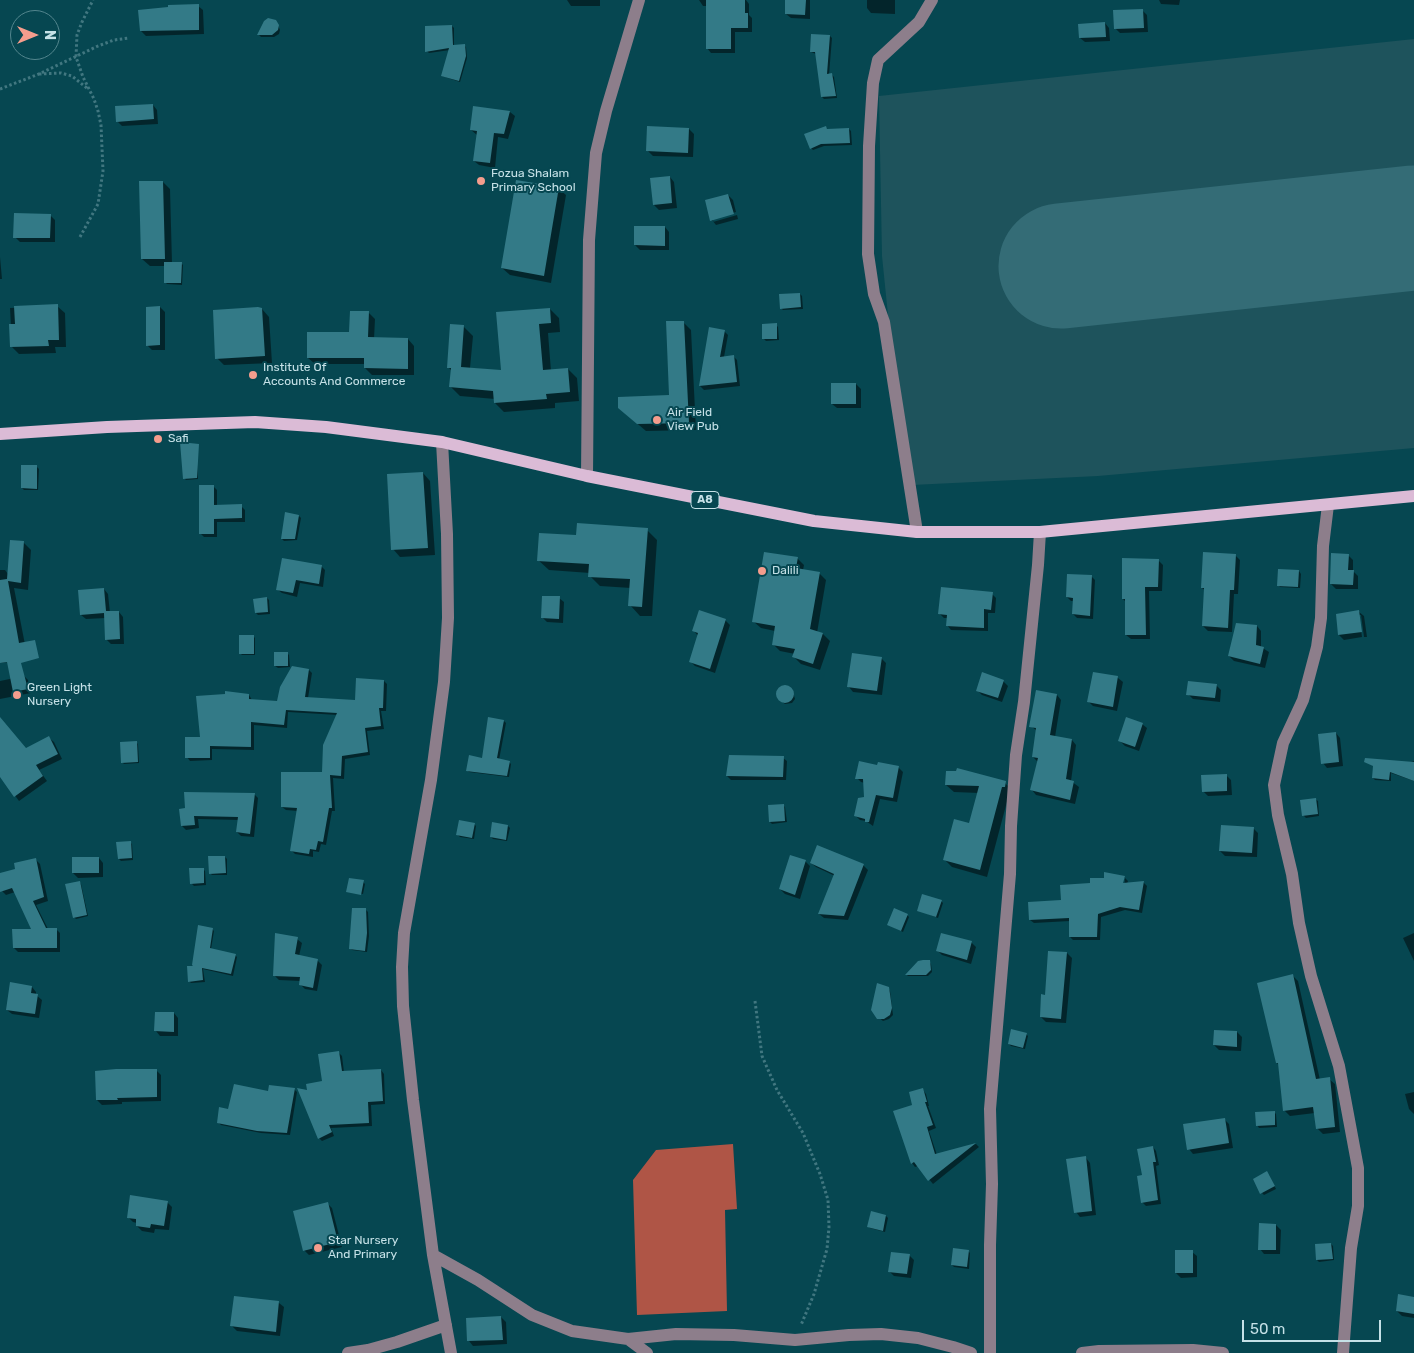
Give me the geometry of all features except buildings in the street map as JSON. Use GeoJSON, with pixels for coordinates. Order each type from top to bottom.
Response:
{"type":"FeatureCollection","features":[{"type":"Feature","properties":{"kind":"main road","name":"A8"},"geometry":{"type":"LineString","coordinates":[[0,434],[255,422],[326,427],[442,442],[587,476],[814,521],[917,532],[1040,532],[1414,496]]}},
{"type":"Feature","properties":{"kind":"street"},"geometry":{"type":"LineString","coordinates":[[587,476],[589,240],[596,153],[606,111],[639,0]]}},
{"type":"Feature","properties":{"kind":"street"},"geometry":{"type":"LineString","coordinates":[[917,532],[884,322],[874,294],[868,254],[869,146],[873,83],[878,60],[919,22],[932,0]]}},
{"type":"Feature","properties":{"kind":"street"},"geometry":{"type":"LineString","coordinates":[[442,442],[448,581],[444,682],[431,780],[404,933],[402,967],[403,1006],[412,1090],[433,1255],[451,1353]]}},
{"type":"Feature","properties":{"kind":"street"},"geometry":{"type":"LineString","coordinates":[[1328,505],[1323,546],[1321,618],[1318,648],[1303,700],[1282,743],[1274,785],[1278,816],[1292,874],[1299,923],[1311,976],[1339,1066],[1358,1168],[1358,1206],[1351,1248],[1343,1353]]}},
{"type":"Feature","properties":{"kind":"street"},"geometry":{"type":"LineString","coordinates":[[990,1353],[992,1184],[990,1109],[1010,874],[1016,755],[1024,702],[1040,532]]}},
{"type":"Feature","properties":{"kind":"street"},"geometry":{"type":"LineString","coordinates":[[433,1255],[478,1280],[532,1315],[572,1331],[628,1339],[676,1334],[709,1334],[795,1340],[881,1334],[918,1338],[971,1353]]}},
{"type":"Feature","properties":{"kind":"street"},"geometry":{"type":"LineString","coordinates":[[348,1353],[397,1342],[446,1325]]}},
{"type":"Feature","properties":{"kind":"street"},"geometry":{"type":"LineString","coordinates":[[628,1339],[647,1353]]}},
{"type":"Feature","properties":{"kind":"street"},"geometry":{"type":"LineString","coordinates":[[1082,1353],[1183,1350],[1223,1353]]}},
{"type":"Feature","properties":{"kind":"path"},"geometry":{"type":"LineString","coordinates":[[80,237],[98,204],[104,171],[101,125],[94,99],[76,57],[77,35],[93,0]]}},
{"type":"Feature","properties":{"kind":"path"},"geometry":{"type":"LineString","coordinates":[[0,89],[39,74],[114,40],[129,38]]}},
{"type":"Feature","properties":{"kind":"path"},"geometry":{"type":"LineString","coordinates":[[39,74],[61,73],[72,76],[89,90]]}},
{"type":"Feature","properties":{"kind":"path"},"geometry":{"type":"LineString","coordinates":[[755,1001],[762,1056],[777,1090],[803,1133],[820,1174],[828,1200],[829,1227],[827,1249],[814,1294],[795,1340]]}},
{"type":"Feature","properties":{"kind":"shaded area"},"geometry":{"type":"Polygon","coordinates":[[[1414,39],[1414,448],[1098,476],[912,485],[894,374],[882,256],[879,96],[1414,39]]]}},
{"type":"Feature","properties":{"kind":"shaded area"},"geometry":{"type":"Polygon","coordinates":[[[733,1144],[737,1209],[725,1210],[727,1311],[637,1315],[633,1180],[656,1150],[733,1144]]]}},
{"type":"Feature","properties":{"kind":"runway"},"geometry":{"type":"LineString","coordinates":[[1061,266],[1414,228]]}},
{"type":"Feature","properties":{"kind":"place","name":"Fozua Shalam Primary School"},"geometry":{"type":"Point","coordinates":[481,181]}},
{"type":"Feature","properties":{"kind":"place","name":"Institute Of Accounts And Commerce"},"geometry":{"type":"Point","coordinates":[253,375]}},
{"type":"Feature","properties":{"kind":"place","name":"Air Field View Pub"},"geometry":{"type":"Point","coordinates":[657,420]}},
{"type":"Feature","properties":{"kind":"place","name":"Safi"},"geometry":{"type":"Point","coordinates":[158,439]}},
{"type":"Feature","properties":{"kind":"place","name":"Dalili"},"geometry":{"type":"Point","coordinates":[762,571]}},
{"type":"Feature","properties":{"kind":"place","name":"Green Light Nursery"},"geometry":{"type":"Point","coordinates":[17,695]}},
{"type":"Feature","properties":{"kind":"place","name":"Star Nursery And Primary"},"geometry":{"type":"Point","coordinates":[318,1248]}}]}
